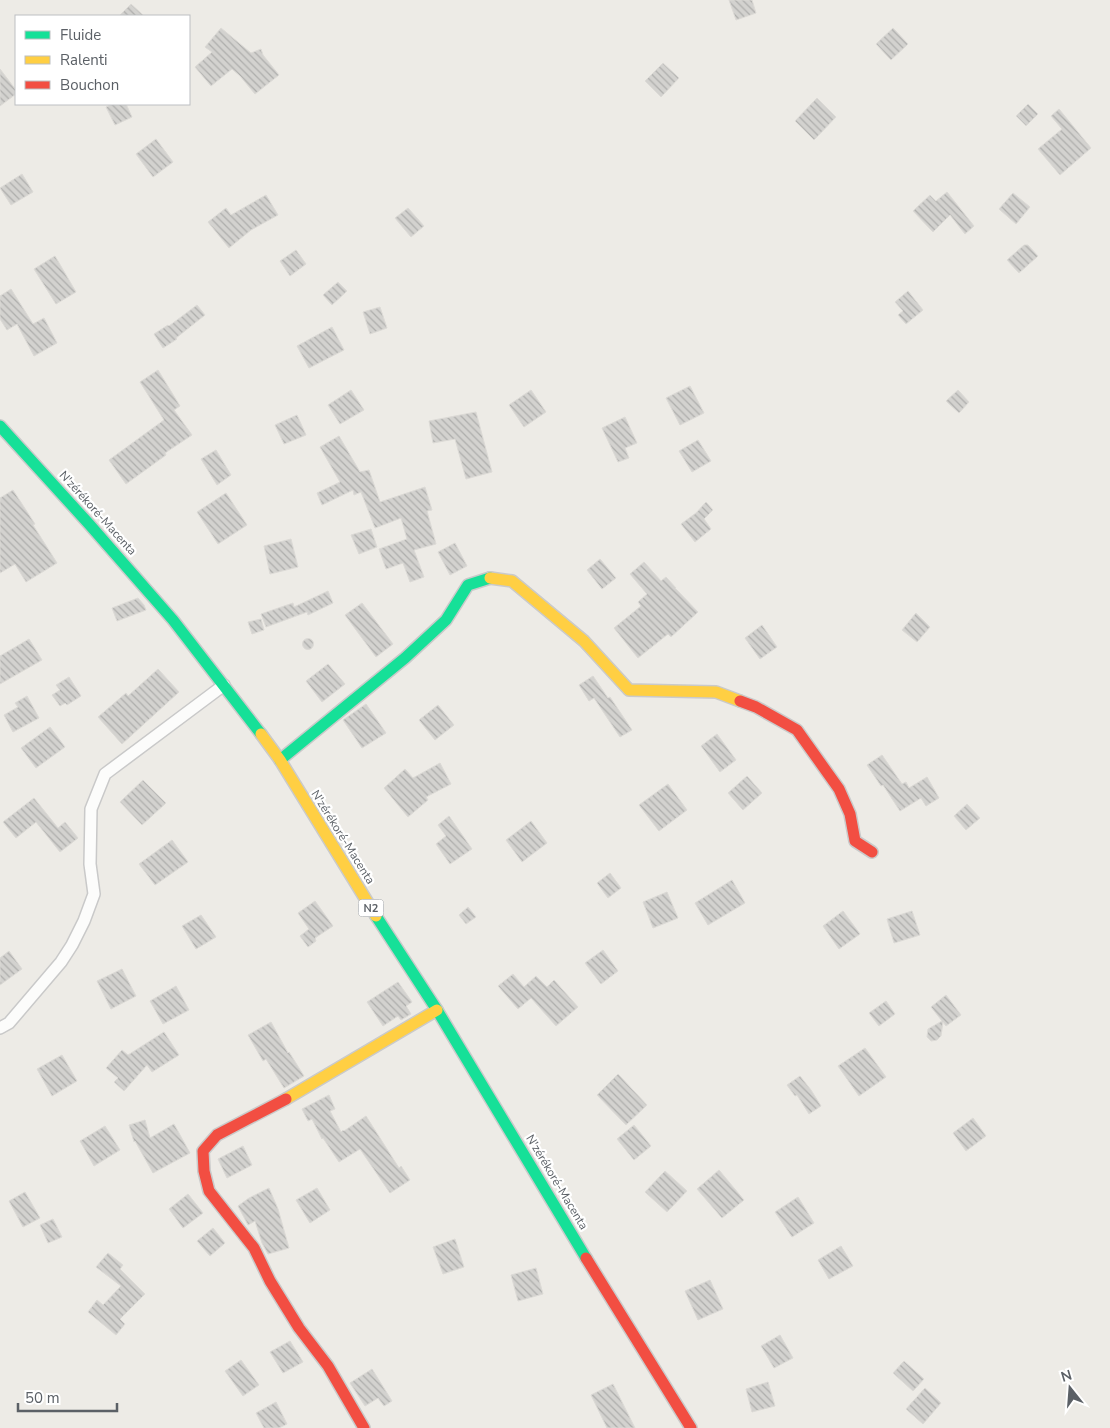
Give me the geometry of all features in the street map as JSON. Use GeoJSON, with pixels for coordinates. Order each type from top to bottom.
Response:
{"type":"FeatureCollection","features":[{"type":"Feature","properties":{"kind":"main road","name":"N'zérékoré-Macenta"},"geometry":{"type":"LineString","coordinates":[[0,426],[173,620],[280,760],[375,914],[438,1010],[602,1284],[691,1428]]}},
{"type":"Feature","properties":{"kind":"main road"},"geometry":{"type":"LineString","coordinates":[[280,760],[405,658],[446,620],[468,585],[491,578],[512,581],[584,641],[629,690],[716,692],[756,707],[798,730],[839,789],[850,814],[855,841],[872,852]]}},
{"type":"Feature","properties":{"kind":"main road"},"geometry":{"type":"LineString","coordinates":[[364,1428],[328,1366],[299,1328],[275,1289],[254,1248],[208,1191],[203,1151],[217,1135],[283,1100],[438,1010]]}},
{"type":"Feature","properties":{"kind":"street"},"geometry":{"type":"LineString","coordinates":[[0,1028],[8,1023],[60,962],[84,921],[94,894],[90,864],[91,809],[105,774],[224,685]]}},
{"type":"Feature","properties":{"kind":"building"},"geometry":{"type":"Polygon","coordinates":[[[729,0],[752,0],[756,13],[736,20],[729,0]]]}},
{"type":"Feature","properties":{"kind":"building"},"geometry":{"type":"Polygon","coordinates":[[[131,4],[143,15],[120,15],[131,4]]]}},
{"type":"Feature","properties":{"kind":"building"},"geometry":{"type":"Polygon","coordinates":[[[221,28],[251,53],[261,49],[263,55],[279,75],[255,94],[232,69],[211,86],[195,67],[212,52],[205,47],[221,28]]]}},
{"type":"Feature","properties":{"kind":"building"},"geometry":{"type":"Polygon","coordinates":[[[893,28],[908,44],[891,60],[876,44],[893,28]]]}},
{"type":"Feature","properties":{"kind":"building"},"geometry":{"type":"Polygon","coordinates":[[[663,63],[679,78],[661,97],[645,81],[663,63]]]}},
{"type":"Feature","properties":{"kind":"building"},"geometry":{"type":"Polygon","coordinates":[[[0,69],[15,89],[15,95],[0,106],[0,69]]]}},
{"type":"Feature","properties":{"kind":"building"},"geometry":{"type":"Polygon","coordinates":[[[817,98],[836,117],[814,140],[795,121],[817,98]]]}},
{"type":"Feature","properties":{"kind":"building"},"geometry":{"type":"Polygon","coordinates":[[[1028,104],[1038,114],[1026,126],[1016,116],[1028,104]]]}},
{"type":"Feature","properties":{"kind":"building"},"geometry":{"type":"Polygon","coordinates":[[[110,105],[126,105],[132,117],[115,125],[106,107],[110,105]]]}},
{"type":"Feature","properties":{"kind":"building"},"geometry":{"type":"Polygon","coordinates":[[[1059,109],[1091,148],[1060,175],[1038,149],[1062,129],[1051,116],[1059,109]]]}},
{"type":"Feature","properties":{"kind":"building"},"geometry":{"type":"Polygon","coordinates":[[[156,139],[173,162],[153,177],[136,154],[156,139]]]}},
{"type":"Feature","properties":{"kind":"building"},"geometry":{"type":"Polygon","coordinates":[[[22,174],[33,192],[11,205],[0,188],[22,174]]]}},
{"type":"Feature","properties":{"kind":"building"},"geometry":{"type":"Polygon","coordinates":[[[947,192],[974,226],[965,234],[950,215],[933,232],[913,211],[930,195],[936,201],[947,192]]]}},
{"type":"Feature","properties":{"kind":"building"},"geometry":{"type":"Polygon","coordinates":[[[1013,193],[1030,207],[1016,224],[999,209],[1013,193]]]}},
{"type":"Feature","properties":{"kind":"building"},"geometry":{"type":"Polygon","coordinates":[[[266,195],[278,215],[251,230],[229,248],[208,222],[226,208],[231,215],[266,195]]]}},
{"type":"Feature","properties":{"kind":"building"},"geometry":{"type":"Polygon","coordinates":[[[408,208],[424,226],[411,237],[395,218],[408,208]]]}},
{"type":"Feature","properties":{"kind":"building"},"geometry":{"type":"Polygon","coordinates":[[[1024,245],[1028,245],[1038,256],[1019,273],[1007,260],[1024,245]]]}},
{"type":"Feature","properties":{"kind":"building"},"geometry":{"type":"Polygon","coordinates":[[[296,250],[306,264],[290,276],[280,261],[296,250]]]}},
{"type":"Feature","properties":{"kind":"building"},"geometry":{"type":"Polygon","coordinates":[[[55,256],[76,292],[56,304],[34,269],[55,256]]]}},
{"type":"Feature","properties":{"kind":"building"},"geometry":{"type":"Polygon","coordinates":[[[338,282],[347,291],[332,305],[323,295],[338,282]]]}},
{"type":"Feature","properties":{"kind":"building"},"geometry":{"type":"Polygon","coordinates":[[[11,289],[33,324],[44,318],[57,343],[34,356],[17,324],[7,330],[0,319],[0,296],[11,289]]]}},
{"type":"Feature","properties":{"kind":"building"},"geometry":{"type":"Polygon","coordinates":[[[908,291],[923,310],[906,324],[898,315],[903,311],[895,302],[908,291]]]}},
{"type":"Feature","properties":{"kind":"building"},"geometry":{"type":"Polygon","coordinates":[[[197,305],[205,315],[177,339],[163,348],[154,334],[169,326],[197,305]]]}},
{"type":"Feature","properties":{"kind":"building"},"geometry":{"type":"Polygon","coordinates":[[[380,307],[387,328],[370,334],[363,312],[380,307]]]}},
{"type":"Feature","properties":{"kind":"building"},"geometry":{"type":"Polygon","coordinates":[[[332,327],[344,350],[309,368],[297,346],[332,327]]]}},
{"type":"Feature","properties":{"kind":"building"},"geometry":{"type":"Polygon","coordinates":[[[158,370],[180,406],[174,410],[192,435],[165,453],[166,455],[126,484],[109,460],[164,420],[140,382],[158,370]]]}},
{"type":"Feature","properties":{"kind":"building"},"geometry":{"type":"Polygon","coordinates":[[[690,386],[704,413],[680,425],[666,398],[690,386]]]}},
{"type":"Feature","properties":{"kind":"building"},"geometry":{"type":"Polygon","coordinates":[[[351,390],[364,410],[340,424],[328,405],[351,390]]]}},
{"type":"Feature","properties":{"kind":"building"},"geometry":{"type":"Polygon","coordinates":[[[531,390],[546,412],[524,427],[509,405],[531,390]]]}},
{"type":"Feature","properties":{"kind":"building"},"geometry":{"type":"Polygon","coordinates":[[[958,390],[969,402],[959,413],[946,401],[958,390]]]}},
{"type":"Feature","properties":{"kind":"building"},"geometry":{"type":"Polygon","coordinates":[[[476,412],[492,472],[466,479],[455,439],[433,443],[429,421],[476,412]]]}},
{"type":"Feature","properties":{"kind":"building"},"geometry":{"type":"Polygon","coordinates":[[[297,415],[306,435],[284,444],[275,425],[297,415]]]}},
{"type":"Feature","properties":{"kind":"building"},"geometry":{"type":"Polygon","coordinates":[[[625,417],[637,443],[625,448],[629,458],[618,462],[602,428],[625,417]]]}},
{"type":"Feature","properties":{"kind":"building"},"geometry":{"type":"Polygon","coordinates":[[[339,436],[360,472],[369,470],[380,502],[425,487],[432,510],[427,511],[436,544],[414,550],[424,577],[410,582],[403,563],[386,569],[379,549],[407,539],[401,518],[375,528],[361,492],[354,495],[353,490],[322,505],[317,493],[340,482],[320,447],[339,436]]]}},
{"type":"Feature","properties":{"kind":"building"},"geometry":{"type":"Polygon","coordinates":[[[698,440],[711,461],[692,472],[679,451],[698,440]]]}},
{"type":"Feature","properties":{"kind":"building"},"geometry":{"type":"Polygon","coordinates":[[[216,450],[231,475],[217,485],[201,459],[216,450]]]}},
{"type":"Feature","properties":{"kind":"building"},"geometry":{"type":"Polygon","coordinates":[[[13,490],[57,563],[26,582],[15,564],[0,573],[0,498],[13,490]]]}},
{"type":"Feature","properties":{"kind":"building"},"geometry":{"type":"Polygon","coordinates":[[[226,493],[247,525],[218,544],[197,512],[226,493]]]}},
{"type":"Feature","properties":{"kind":"building"},"geometry":{"type":"Polygon","coordinates":[[[706,502],[713,510],[704,519],[711,529],[695,542],[681,524],[696,513],[706,502]]]}},
{"type":"Feature","properties":{"kind":"building"},"geometry":{"type":"Polygon","coordinates":[[[371,529],[377,547],[359,554],[351,535],[371,529]]]}},
{"type":"Feature","properties":{"kind":"building"},"geometry":{"type":"Polygon","coordinates":[[[291,539],[298,567],[270,574],[264,546],[291,539]]]}},
{"type":"Feature","properties":{"kind":"building"},"geometry":{"type":"Polygon","coordinates":[[[455,543],[467,566],[450,575],[438,552],[455,543]]]}},
{"type":"Feature","properties":{"kind":"building"},"geometry":{"type":"Polygon","coordinates":[[[600,559],[616,578],[602,589],[587,570],[600,559]]]}},
{"type":"Feature","properties":{"kind":"building"},"geometry":{"type":"Polygon","coordinates":[[[644,562],[661,581],[666,577],[698,612],[671,637],[668,634],[638,658],[614,628],[641,606],[638,602],[647,594],[630,574],[644,562]]]}},
{"type":"Feature","properties":{"kind":"building"},"geometry":{"type":"Polygon","coordinates":[[[328,591],[333,603],[308,615],[307,612],[266,627],[261,614],[293,603],[294,607],[328,591]]]}},
{"type":"Feature","properties":{"kind":"building"},"geometry":{"type":"Polygon","coordinates":[[[138,598],[146,610],[117,621],[112,608],[138,598]]]}},
{"type":"Feature","properties":{"kind":"building"},"geometry":{"type":"Polygon","coordinates":[[[362,603],[393,644],[376,657],[345,615],[362,603]]]}},
{"type":"Feature","properties":{"kind":"building"},"geometry":{"type":"Polygon","coordinates":[[[916,613],[930,627],[917,642],[902,630],[916,613]]]}},
{"type":"Feature","properties":{"kind":"building"},"geometry":{"type":"Polygon","coordinates":[[[261,619],[264,630],[252,634],[248,622],[261,619]]]}},
{"type":"Feature","properties":{"kind":"building"},"geometry":{"type":"Polygon","coordinates":[[[762,625],[777,647],[760,659],[745,638],[762,625]]]}},
{"type":"Feature","properties":{"kind":"building"},"geometry":{"type":"Polygon","coordinates":[[[29,639],[42,660],[0,684],[0,656],[29,639]]]}},
{"type":"Feature","properties":{"kind":"building"},"geometry":{"type":"Polygon","coordinates":[[[306,639],[310,639],[313,644],[312,648],[306,649],[303,646],[303,642],[306,639]]]}},
{"type":"Feature","properties":{"kind":"building"},"geometry":{"type":"Polygon","coordinates":[[[328,664],[345,684],[322,702],[306,681],[328,664]]]}},
{"type":"Feature","properties":{"kind":"building"},"geometry":{"type":"Polygon","coordinates":[[[158,669],[179,692],[122,744],[98,717],[126,693],[128,696],[158,669]]]}},
{"type":"Feature","properties":{"kind":"building"},"geometry":{"type":"Polygon","coordinates":[[[593,676],[632,730],[620,737],[594,698],[589,701],[579,685],[593,676]]]}},
{"type":"Feature","properties":{"kind":"building"},"geometry":{"type":"Polygon","coordinates":[[[69,677],[81,696],[67,705],[65,703],[60,706],[52,695],[60,690],[56,685],[69,677]]]}},
{"type":"Feature","properties":{"kind":"building"},"geometry":{"type":"Polygon","coordinates":[[[27,696],[39,718],[13,732],[4,715],[18,707],[15,703],[27,696]]]}},
{"type":"Feature","properties":{"kind":"building"},"geometry":{"type":"Polygon","coordinates":[[[366,704],[386,733],[362,748],[343,720],[366,704]]]}},
{"type":"Feature","properties":{"kind":"building"},"geometry":{"type":"Polygon","coordinates":[[[438,705],[454,725],[435,740],[419,720],[438,705]]]}},
{"type":"Feature","properties":{"kind":"building"},"geometry":{"type":"Polygon","coordinates":[[[50,727],[65,747],[36,768],[21,748],[50,727]]]}},
{"type":"Feature","properties":{"kind":"building"},"geometry":{"type":"Polygon","coordinates":[[[717,734],[736,760],[720,772],[701,746],[717,734]]]}},
{"type":"Feature","properties":{"kind":"building"},"geometry":{"type":"Polygon","coordinates":[[[882,755],[902,784],[906,782],[909,788],[927,777],[939,798],[926,806],[921,798],[900,811],[867,765],[882,755]]]}},
{"type":"Feature","properties":{"kind":"building"},"geometry":{"type":"Polygon","coordinates":[[[440,763],[451,784],[426,797],[428,800],[408,817],[384,788],[405,769],[413,778],[440,763]]]}},
{"type":"Feature","properties":{"kind":"building"},"geometry":{"type":"Polygon","coordinates":[[[747,776],[762,793],[743,810],[728,793],[747,776]]]}},
{"type":"Feature","properties":{"kind":"building"},"geometry":{"type":"Polygon","coordinates":[[[143,780],[166,803],[142,825],[120,802],[143,780]]]}},
{"type":"Feature","properties":{"kind":"building"},"geometry":{"type":"Polygon","coordinates":[[[668,784],[687,810],[659,831],[639,805],[668,784]]]}},
{"type":"Feature","properties":{"kind":"building"},"geometry":{"type":"Polygon","coordinates":[[[34,798],[58,828],[65,822],[78,838],[60,852],[36,822],[16,838],[3,822],[34,798]]]}},
{"type":"Feature","properties":{"kind":"building"},"geometry":{"type":"Polygon","coordinates":[[[967,804],[980,818],[966,830],[954,816],[967,804]]]}},
{"type":"Feature","properties":{"kind":"building"},"geometry":{"type":"Polygon","coordinates":[[[449,816],[472,849],[450,864],[436,844],[446,836],[438,825],[449,816]]]}},
{"type":"Feature","properties":{"kind":"building"},"geometry":{"type":"Polygon","coordinates":[[[531,821],[547,843],[522,862],[506,840],[531,821]]]}},
{"type":"Feature","properties":{"kind":"building"},"geometry":{"type":"Polygon","coordinates":[[[172,840],[188,862],[155,885],[139,864],[172,840]]]}},
{"type":"Feature","properties":{"kind":"building"},"geometry":{"type":"Polygon","coordinates":[[[610,873],[621,888],[608,898],[597,883],[610,873]]]}},
{"type":"Feature","properties":{"kind":"building"},"geometry":{"type":"Polygon","coordinates":[[[732,880],[745,903],[708,925],[695,903],[732,880]]]}},
{"type":"Feature","properties":{"kind":"building"},"geometry":{"type":"Polygon","coordinates":[[[667,892],[678,918],[653,928],[643,902],[667,892]]]}},
{"type":"Feature","properties":{"kind":"building"},"geometry":{"type":"Polygon","coordinates":[[[315,901],[333,926],[315,938],[316,941],[308,947],[300,936],[309,929],[298,913],[315,901]]]}},
{"type":"Feature","properties":{"kind":"building"},"geometry":{"type":"Polygon","coordinates":[[[468,907],[476,917],[466,924],[459,915],[468,907]]]}},
{"type":"Feature","properties":{"kind":"building"},"geometry":{"type":"Polygon","coordinates":[[[843,911],[860,934],[839,949],[823,926],[843,911]]]}},
{"type":"Feature","properties":{"kind":"building"},"geometry":{"type":"Polygon","coordinates":[[[912,911],[920,935],[894,943],[887,919],[912,911]]]}},
{"type":"Feature","properties":{"kind":"building"},"geometry":{"type":"Polygon","coordinates":[[[201,915],[216,937],[196,949],[182,926],[201,915]]]}},
{"type":"Feature","properties":{"kind":"building"},"geometry":{"type":"Polygon","coordinates":[[[603,950],[618,971],[601,984],[585,963],[603,950]]]}},
{"type":"Feature","properties":{"kind":"building"},"geometry":{"type":"Polygon","coordinates":[[[9,951],[22,969],[0,985],[0,958],[9,951]]]}},
{"type":"Feature","properties":{"kind":"building"},"geometry":{"type":"Polygon","coordinates":[[[122,969],[136,996],[111,1009],[97,981],[122,969]]]}},
{"type":"Feature","properties":{"kind":"building"},"geometry":{"type":"Polygon","coordinates":[[[513,974],[524,987],[536,976],[547,987],[554,980],[578,1007],[556,1026],[531,998],[518,1009],[498,986],[513,974]]]}},
{"type":"Feature","properties":{"kind":"building"},"geometry":{"type":"Polygon","coordinates":[[[398,982],[412,1002],[406,1006],[411,1014],[401,1020],[398,1016],[383,1026],[367,1002],[398,982]]]}},
{"type":"Feature","properties":{"kind":"building"},"geometry":{"type":"Polygon","coordinates":[[[176,986],[189,1010],[163,1024],[150,1001],[176,986]]]}},
{"type":"Feature","properties":{"kind":"building"},"geometry":{"type":"Polygon","coordinates":[[[946,995],[961,1015],[946,1026],[943,1022],[941,1036],[937,1040],[931,1041],[927,1037],[928,1029],[942,1021],[931,1007],[946,995]]]}},
{"type":"Feature","properties":{"kind":"building"},"geometry":{"type":"Polygon","coordinates":[[[886,1001],[895,1014],[879,1026],[869,1013],[886,1001]]]}},
{"type":"Feature","properties":{"kind":"building"},"geometry":{"type":"Polygon","coordinates":[[[271,1022],[288,1053],[304,1076],[284,1088],[266,1059],[263,1061],[248,1035],[271,1022]]]}},
{"type":"Feature","properties":{"kind":"building"},"geometry":{"type":"Polygon","coordinates":[[[164,1032],[179,1055],[152,1072],[147,1065],[124,1091],[114,1082],[118,1078],[106,1068],[122,1050],[128,1055],[164,1032]]]}},
{"type":"Feature","properties":{"kind":"building"},"geometry":{"type":"Polygon","coordinates":[[[865,1048],[886,1077],[859,1096],[838,1066],[865,1048]]]}},
{"type":"Feature","properties":{"kind":"building"},"geometry":{"type":"Polygon","coordinates":[[[62,1055],[77,1081],[52,1096],[37,1069],[62,1055]]]}},
{"type":"Feature","properties":{"kind":"building"},"geometry":{"type":"Polygon","coordinates":[[[618,1074],[647,1105],[626,1125],[597,1095],[618,1074]]]}},
{"type":"Feature","properties":{"kind":"building"},"geometry":{"type":"Polygon","coordinates":[[[800,1076],[821,1106],[809,1114],[797,1095],[795,1096],[787,1085],[800,1076]]]}},
{"type":"Feature","properties":{"kind":"building"},"geometry":{"type":"Polygon","coordinates":[[[329,1095],[335,1109],[330,1111],[341,1132],[366,1116],[399,1168],[401,1166],[410,1180],[390,1193],[360,1149],[339,1162],[322,1139],[312,1119],[308,1121],[302,1109],[329,1095]]]}},
{"type":"Feature","properties":{"kind":"building"},"geometry":{"type":"Polygon","coordinates":[[[973,1118],[986,1136],[966,1151],[953,1133],[973,1118]]]}},
{"type":"Feature","properties":{"kind":"building"},"geometry":{"type":"Polygon","coordinates":[[[145,1120],[150,1138],[174,1124],[190,1153],[153,1173],[134,1142],[129,1125],[145,1120]]]}},
{"type":"Feature","properties":{"kind":"building"},"geometry":{"type":"Polygon","coordinates":[[[634,1125],[651,1146],[634,1160],[617,1139],[634,1125]]]}},
{"type":"Feature","properties":{"kind":"building"},"geometry":{"type":"Polygon","coordinates":[[[105,1126],[120,1150],[94,1166],[80,1141],[105,1126]]]}},
{"type":"Feature","properties":{"kind":"building"},"geometry":{"type":"Polygon","coordinates":[[[243,1146],[252,1165],[227,1178],[218,1159],[243,1146]]]}},
{"type":"Feature","properties":{"kind":"building"},"geometry":{"type":"Polygon","coordinates":[[[719,1170],[744,1200],[722,1218],[697,1189],[719,1170]]]}},
{"type":"Feature","properties":{"kind":"building"},"geometry":{"type":"Polygon","coordinates":[[[665,1171],[687,1191],[667,1212],[645,1192],[665,1171]]]}},
{"type":"Feature","properties":{"kind":"building"},"geometry":{"type":"Polygon","coordinates":[[[269,1188],[278,1209],[289,1248],[268,1254],[262,1243],[255,1221],[248,1225],[238,1206],[269,1188]]]}},
{"type":"Feature","properties":{"kind":"building"},"geometry":{"type":"Polygon","coordinates":[[[317,1188],[330,1210],[310,1223],[296,1200],[317,1188]]]}},
{"type":"Feature","properties":{"kind":"building"},"geometry":{"type":"Polygon","coordinates":[[[25,1192],[40,1218],[23,1227],[9,1201],[25,1192]]]}},
{"type":"Feature","properties":{"kind":"building"},"geometry":{"type":"Polygon","coordinates":[[[188,1194],[203,1213],[183,1228],[169,1209],[188,1194]]]}},
{"type":"Feature","properties":{"kind":"building"},"geometry":{"type":"Polygon","coordinates":[[[798,1197],[814,1223],[792,1237],[775,1212],[798,1197]]]}},
{"type":"Feature","properties":{"kind":"building"},"geometry":{"type":"Polygon","coordinates":[[[53,1219],[62,1237],[48,1243],[40,1225],[53,1219]]]}},
{"type":"Feature","properties":{"kind":"building"},"geometry":{"type":"Polygon","coordinates":[[[213,1228],[225,1243],[210,1256],[197,1241],[213,1228]]]}},
{"type":"Feature","properties":{"kind":"building"},"geometry":{"type":"Polygon","coordinates":[[[455,1239],[464,1267],[443,1274],[433,1247],[455,1239]]]}},
{"type":"Feature","properties":{"kind":"building"},"geometry":{"type":"Polygon","coordinates":[[[841,1246],[853,1266],[829,1279],[818,1260],[841,1246]]]}},
{"type":"Feature","properties":{"kind":"building"},"geometry":{"type":"Polygon","coordinates":[[[108,1253],[123,1265],[120,1269],[145,1294],[120,1319],[125,1324],[116,1335],[88,1312],[97,1300],[103,1305],[121,1286],[96,1267],[108,1253]]]}},
{"type":"Feature","properties":{"kind":"building"},"geometry":{"type":"Polygon","coordinates":[[[536,1268],[543,1294],[518,1301],[511,1275],[536,1268]]]}},
{"type":"Feature","properties":{"kind":"building"},"geometry":{"type":"Polygon","coordinates":[[[710,1280],[723,1309],[698,1320],[685,1291],[710,1280]]]}},
{"type":"Feature","properties":{"kind":"building"},"geometry":{"type":"Polygon","coordinates":[[[780,1335],[793,1358],[774,1368],[761,1346],[780,1335]]]}},
{"type":"Feature","properties":{"kind":"building"},"geometry":{"type":"Polygon","coordinates":[[[290,1341],[303,1362],[283,1373],[270,1352],[290,1341]]]}},
{"type":"Feature","properties":{"kind":"building"},"geometry":{"type":"Polygon","coordinates":[[[241,1360],[259,1385],[243,1396],[225,1371],[241,1360]]]}},
{"type":"Feature","properties":{"kind":"building"},"geometry":{"type":"Polygon","coordinates":[[[904,1361],[924,1379],[913,1391],[893,1373],[904,1361]]]}},
{"type":"Feature","properties":{"kind":"building"},"geometry":{"type":"Polygon","coordinates":[[[372,1369],[392,1401],[384,1406],[378,1398],[365,1406],[350,1383],[372,1369]]]}},
{"type":"Feature","properties":{"kind":"building"},"geometry":{"type":"Polygon","coordinates":[[[768,1382],[775,1406],[752,1412],[746,1389],[768,1382]]]}},
{"type":"Feature","properties":{"kind":"building"},"geometry":{"type":"Polygon","coordinates":[[[613,1384],[635,1428],[607,1428],[591,1395],[613,1384]]]}},
{"type":"Feature","properties":{"kind":"building"},"geometry":{"type":"Polygon","coordinates":[[[925,1388],[941,1403],[923,1424],[906,1409],[925,1388]]]}},
{"type":"Feature","properties":{"kind":"building"},"geometry":{"type":"Polygon","coordinates":[[[276,1402],[287,1424],[279,1428],[264,1428],[256,1413],[276,1402]]]}},
{"type":"Feature","properties":{"kind":"traffic: fast"},"geometry":{"type":"LineString","coordinates":[[0,426],[173,620],[261,734]]}},
{"type":"Feature","properties":{"kind":"traffic: fast"},"geometry":{"type":"LineString","coordinates":[[280,760],[405,658],[446,620],[468,585],[490,578]]}},
{"type":"Feature","properties":{"kind":"traffic: fast"},"geometry":{"type":"LineString","coordinates":[[376,916],[437,1010],[586,1258]]}},
{"type":"Feature","properties":{"kind":"traffic: slow"},"geometry":{"type":"LineString","coordinates":[[490,578],[512,581],[584,641],[629,690],[716,692],[740,701]]}},
{"type":"Feature","properties":{"kind":"traffic: slow"},"geometry":{"type":"LineString","coordinates":[[261,734],[280,760],[376,916]]}},
{"type":"Feature","properties":{"kind":"traffic: slow"},"geometry":{"type":"LineString","coordinates":[[286,1099],[437,1010]]}},
{"type":"Feature","properties":{"kind":"traffic: jam"},"geometry":{"type":"LineString","coordinates":[[740,701],[756,707],[797,730],[839,789],[850,814],[855,841],[872,852]]}},
{"type":"Feature","properties":{"kind":"traffic: jam"},"geometry":{"type":"LineString","coordinates":[[286,1099],[217,1135],[203,1151],[204,1171],[209,1191],[254,1248],[270,1281],[299,1328],[328,1366],[364,1428]]}},
{"type":"Feature","properties":{"kind":"traffic: jam"},"geometry":{"type":"LineString","coordinates":[[586,1258],[691,1428]]}}]}
